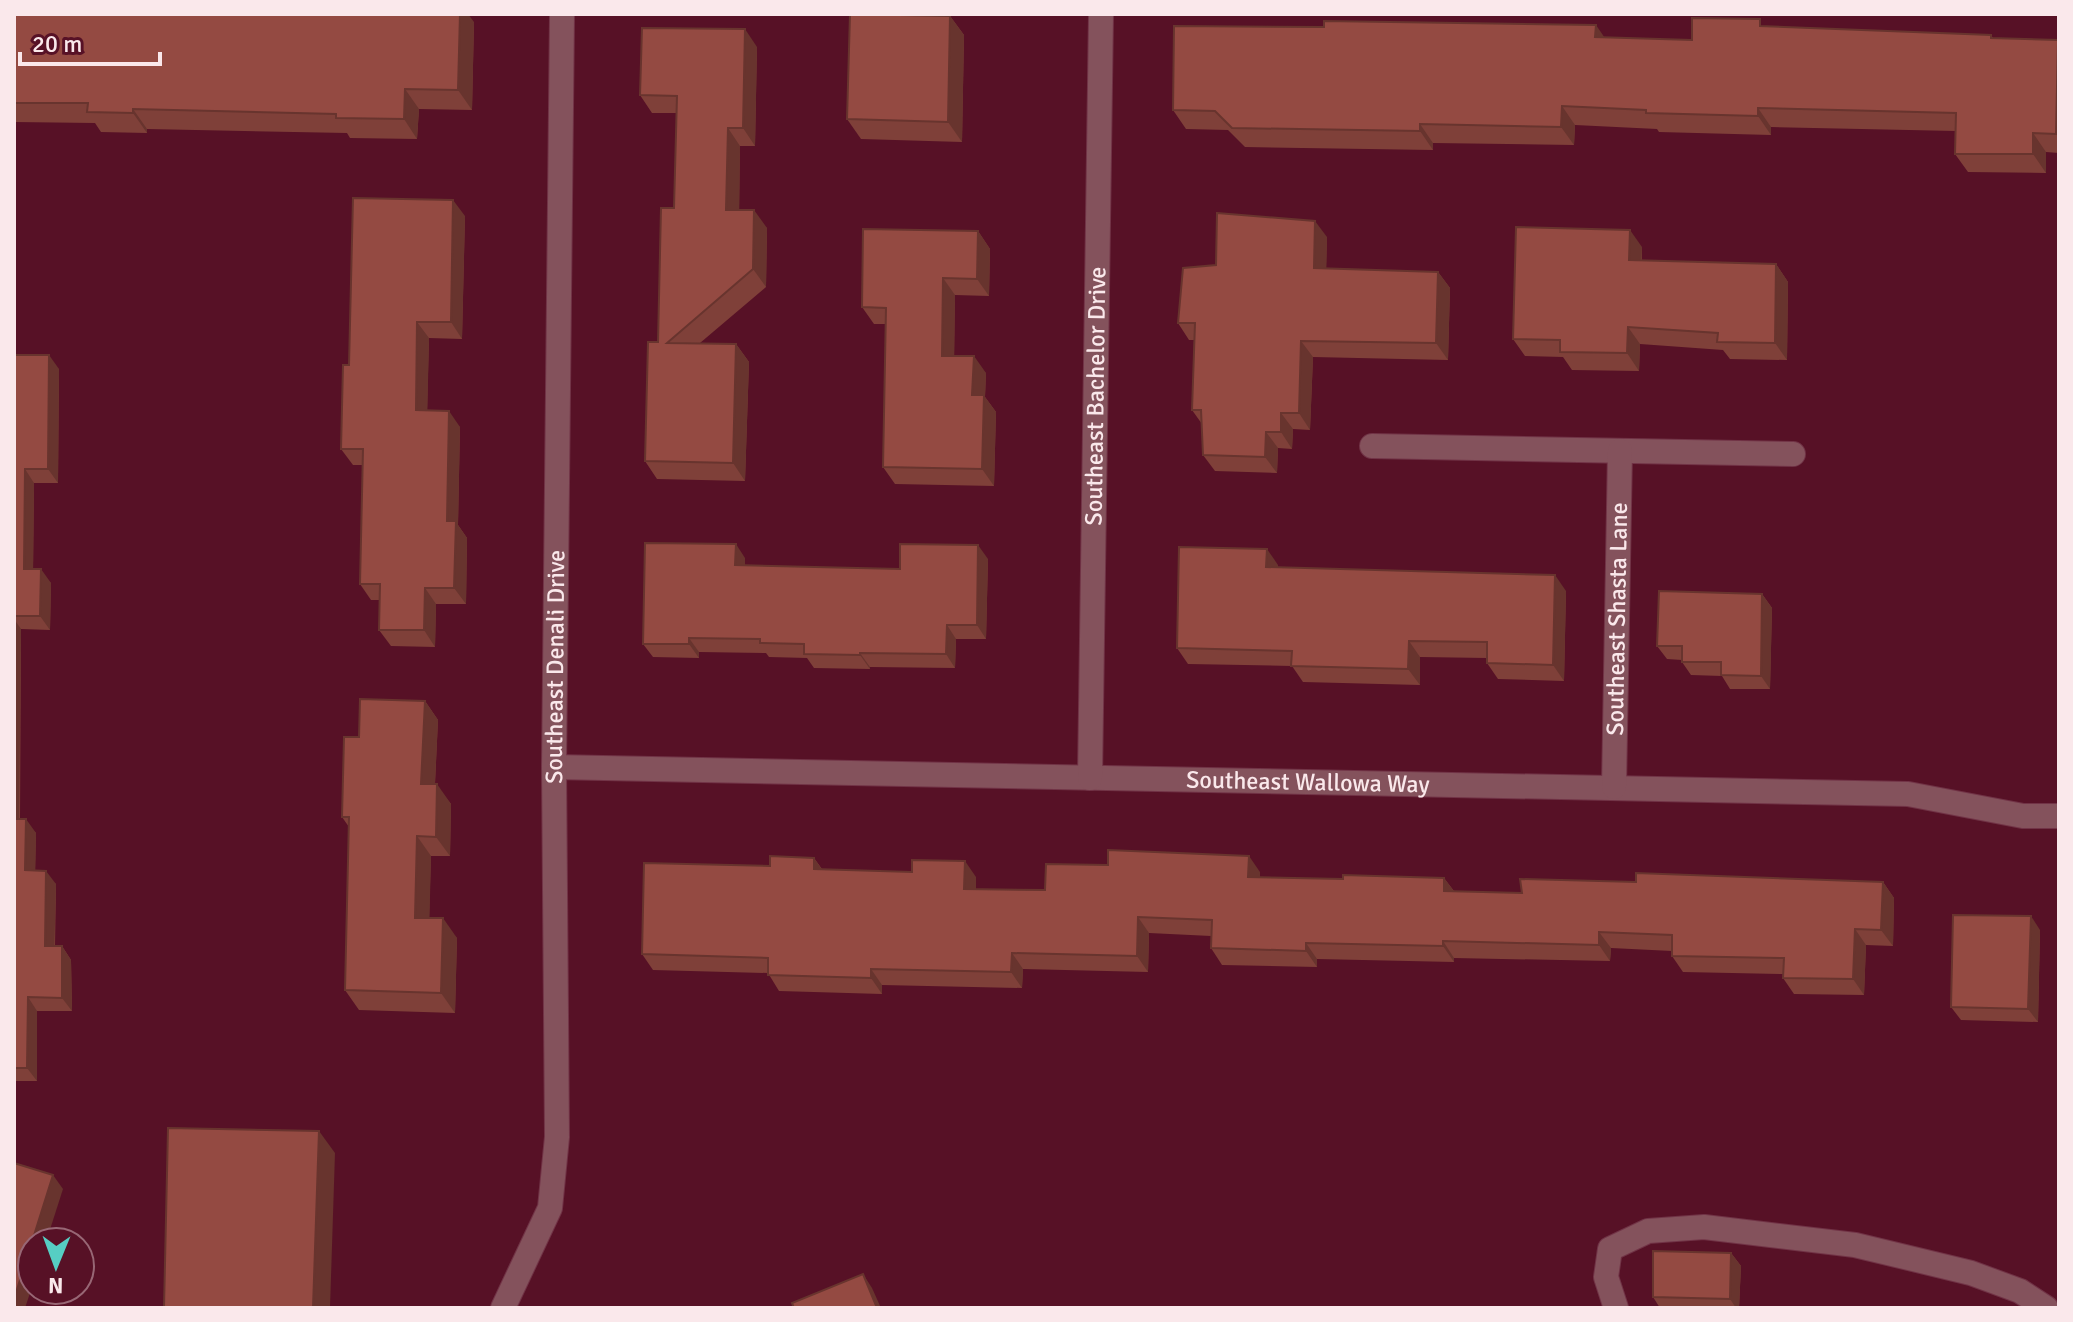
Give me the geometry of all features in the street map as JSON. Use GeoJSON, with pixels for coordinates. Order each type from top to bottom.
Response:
{"type":"FeatureCollection","features":[{"type":"Feature","properties":{"kind":"street","name":"Southeast Denali Drive"},"geometry":{"type":"LineString","coordinates":[[503,1308],[550,1208],[557,1137],[554,767],[562,14]]}},
{"type":"Feature","properties":{"kind":"street","name":"Southeast Bachelor Drive"},"geometry":{"type":"LineString","coordinates":[[1090,778],[1101,14]]}},
{"type":"Feature","properties":{"kind":"street"},"geometry":{"type":"LineString","coordinates":[[1372,446],[1793,454]]}},
{"type":"Feature","properties":{"kind":"street","name":"Southeast Shasta Lane"},"geometry":{"type":"LineString","coordinates":[[1614,787],[1620,451]]}},
{"type":"Feature","properties":{"kind":"street","name":"Southeast Wallowa Way"},"geometry":{"type":"LineString","coordinates":[[554,767],[1908,794],[2023,816],[2059,816]]}},
{"type":"Feature","properties":{"kind":"street"},"geometry":{"type":"LineString","coordinates":[[1616,1308],[1606,1277],[1610,1249],[1648,1231],[1704,1227],[1855,1245],[1971,1273],[2020,1291],[2046,1308]]}},
{"type":"Feature","properties":{"kind":"building"},"geometry":{"type":"Polygon","coordinates":[[[14,14],[460,14],[458,90],[405,89],[404,119],[336,118],[336,114],[133,109],[133,113],[87,112],[88,103],[14,103],[14,14]]]}},
{"type":"Feature","properties":{"kind":"building"},"geometry":{"type":"Polygon","coordinates":[[[850,14],[950,16],[948,122],[847,119],[850,14]]]}},
{"type":"Feature","properties":{"kind":"building"},"geometry":{"type":"Polygon","coordinates":[[[1692,18],[1760,19],[1760,26],[2058,40],[2056,134],[2033,133],[2033,154],[1955,154],[1956,113],[1758,108],[1758,116],[1646,113],[1646,110],[1562,106],[1561,127],[1420,124],[1420,131],[1232,128],[1215,111],[1173,110],[1174,26],[1324,27],[1324,21],[1596,25],[1595,37],[1692,40],[1692,18]]]}},
{"type":"Feature","properties":{"kind":"building"},"geometry":{"type":"Polygon","coordinates":[[[642,28],[745,29],[743,128],[728,128],[726,210],[754,210],[753,269],[667,343],[736,344],[733,463],[645,461],[648,342],[658,342],[661,208],[674,208],[677,96],[640,95],[642,28]]]}},
{"type":"Feature","properties":{"kind":"building"},"geometry":{"type":"Polygon","coordinates":[[[353,198],[453,200],[451,322],[417,322],[416,410],[449,411],[447,521],[456,521],[454,588],[425,588],[424,630],[379,630],[380,584],[360,584],[363,449],[341,449],[343,365],[349,365],[353,198]]]}},
{"type":"Feature","properties":{"kind":"building"},"geometry":{"type":"Polygon","coordinates":[[[1217,213],[1315,221],[1314,268],[1438,272],[1436,343],[1301,341],[1299,413],[1281,413],[1281,432],[1266,432],[1265,457],[1203,455],[1201,410],[1192,410],[1195,323],[1178,323],[1183,268],[1216,265],[1217,213]]]}},
{"type":"Feature","properties":{"kind":"building"},"geometry":{"type":"Polygon","coordinates":[[[1516,227],[1630,230],[1629,260],[1776,264],[1775,343],[1717,342],[1718,333],[1628,327],[1627,353],[1560,352],[1560,340],[1513,339],[1516,227]]]}},
{"type":"Feature","properties":{"kind":"building"},"geometry":{"type":"Polygon","coordinates":[[[863,229],[978,231],[977,279],[943,278],[942,356],[974,356],[972,395],[984,395],[982,469],[883,467],[886,308],[862,307],[863,229]]]}},
{"type":"Feature","properties":{"kind":"building"},"geometry":{"type":"Polygon","coordinates":[[[14,355],[49,355],[48,469],[25,469],[24,569],[41,569],[40,616],[14,616],[14,355]]]}},
{"type":"Feature","properties":{"kind":"building"},"geometry":{"type":"Polygon","coordinates":[[[645,543],[736,544],[735,565],[900,569],[900,544],[978,545],[977,625],[947,625],[946,654],[804,654],[804,644],[760,643],[760,639],[689,638],[689,644],[643,644],[645,543]]]}},
{"type":"Feature","properties":{"kind":"building"},"geometry":{"type":"Polygon","coordinates":[[[1179,547],[1267,549],[1266,567],[1555,575],[1553,665],[1487,663],[1487,642],[1409,641],[1408,669],[1291,666],[1292,651],[1177,648],[1179,547]]]}},
{"type":"Feature","properties":{"kind":"building"},"geometry":{"type":"Polygon","coordinates":[[[1659,591],[1762,594],[1761,676],[1721,675],[1721,662],[1682,662],[1682,646],[1657,646],[1659,591]]]}},
{"type":"Feature","properties":{"kind":"building"},"geometry":{"type":"Polygon","coordinates":[[[360,699],[425,701],[421,784],[437,784],[436,837],[417,836],[415,918],[443,918],[441,993],[345,990],[349,817],[342,817],[344,737],[359,737],[360,699]]]}},
{"type":"Feature","properties":{"kind":"building"},"geometry":{"type":"Polygon","coordinates":[[[14,819],[26,819],[25,870],[46,871],[45,946],[62,946],[62,998],[28,997],[27,1068],[14,1068],[14,819]]]}},
{"type":"Feature","properties":{"kind":"building"},"geometry":{"type":"Polygon","coordinates":[[[1108,850],[1249,856],[1248,877],[1343,879],[1343,875],[1444,878],[1444,891],[1522,893],[1520,879],[1636,882],[1636,873],[1883,882],[1881,930],[1855,929],[1853,979],[1783,978],[1784,958],[1672,956],[1672,935],[1599,932],[1599,945],[1443,941],[1443,946],[1306,943],[1306,951],[1211,948],[1212,920],[1138,917],[1137,956],[1012,953],[1011,972],[871,969],[871,978],[768,975],[768,958],[642,954],[644,863],[770,866],[770,856],[814,858],[814,869],[912,872],[912,860],[965,861],[964,889],[1045,890],[1046,864],[1108,865],[1108,850]]]}},
{"type":"Feature","properties":{"kind":"building"},"geometry":{"type":"Polygon","coordinates":[[[1953,915],[2031,916],[2028,1009],[1951,1007],[1953,915]]]}},
{"type":"Feature","properties":{"kind":"building"},"geometry":{"type":"Polygon","coordinates":[[[168,1128],[319,1131],[313,1308],[164,1308],[168,1128]]]}},
{"type":"Feature","properties":{"kind":"building"},"geometry":{"type":"Polygon","coordinates":[[[14,1163],[53,1175],[37,1226],[16,1226],[14,1299],[14,1163]]]}},
{"type":"Feature","properties":{"kind":"building"},"geometry":{"type":"Polygon","coordinates":[[[1653,1251],[1731,1253],[1730,1299],[1653,1297],[1653,1251]]]}},
{"type":"Feature","properties":{"kind":"building"},"geometry":{"type":"Polygon","coordinates":[[[863,1274],[877,1308],[794,1308],[792,1303],[863,1274]]]}}]}
